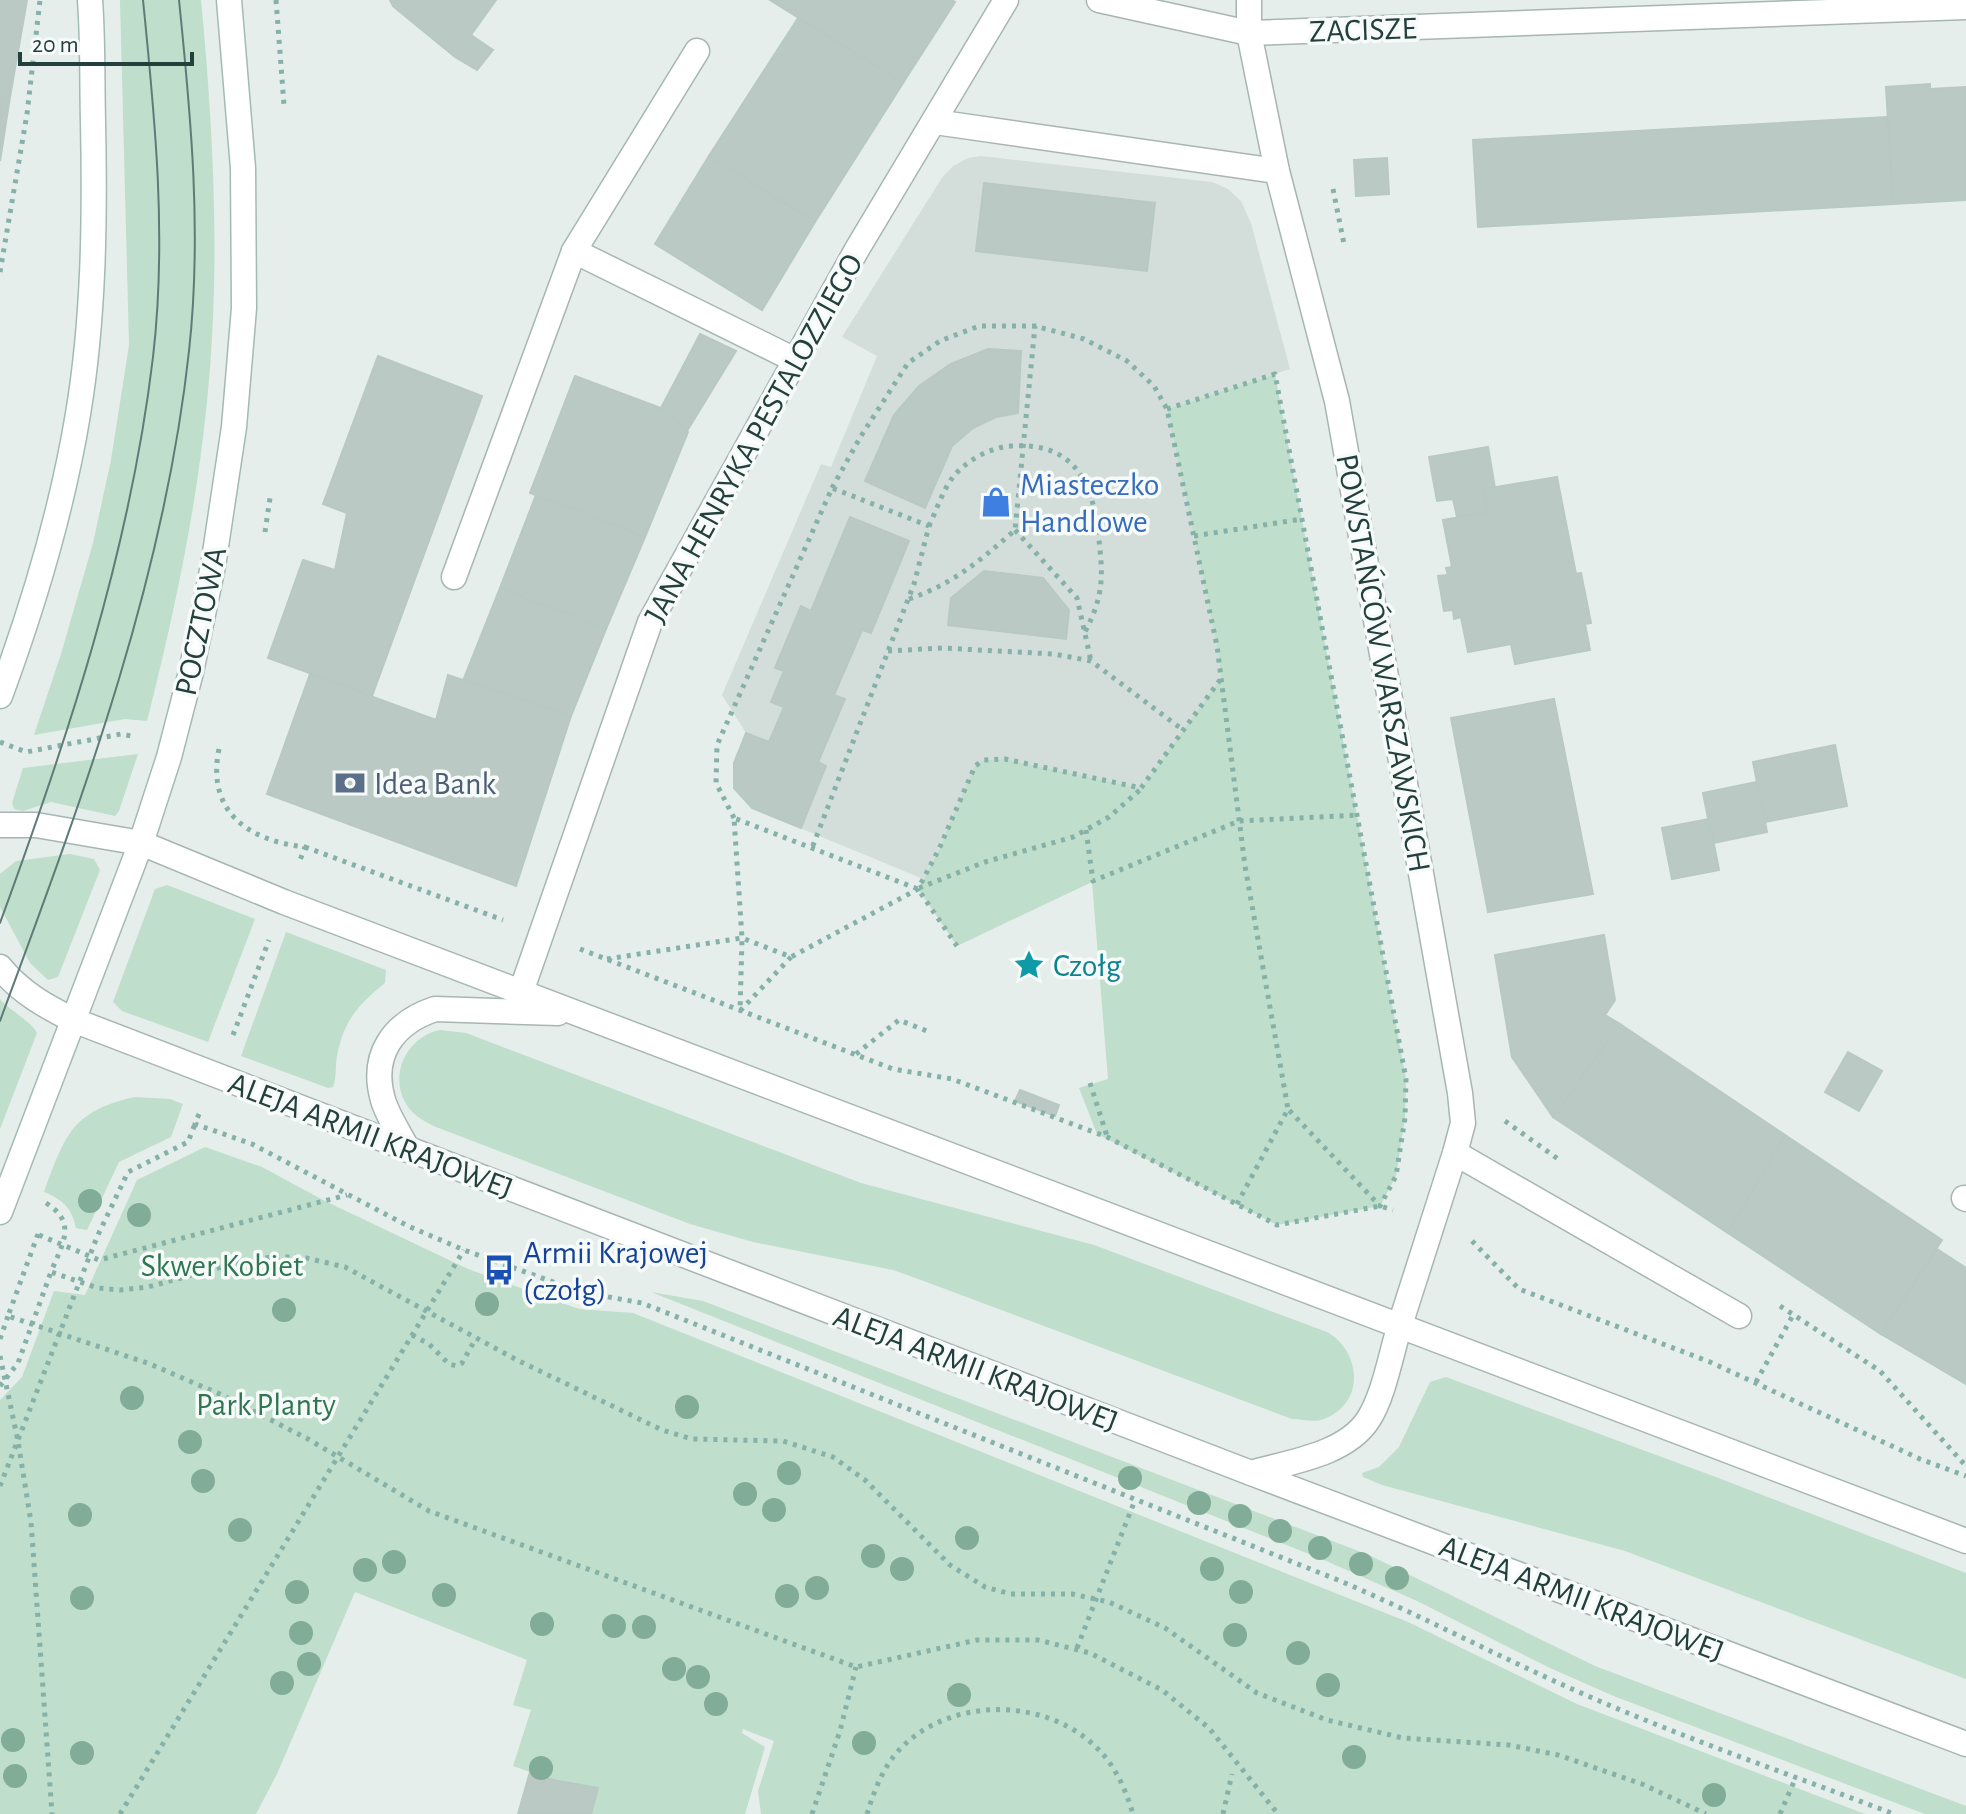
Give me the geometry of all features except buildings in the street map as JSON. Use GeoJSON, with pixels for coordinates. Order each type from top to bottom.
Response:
{"type":"FeatureCollection","features":[{"type":"Feature","properties":{"kind":"street"},"geometry":{"type":"LineString","coordinates":[[0,696],[43,568],[63,490],[78,412],[95,220],[90,0]]}},
{"type":"Feature","properties":{"kind":"street","name":"POCZTOWA"},"geometry":{"type":"LineString","coordinates":[[4,1201],[141,843],[191,672],[213,566],[234,427],[244,308],[243,168],[229,0]]}},
{"type":"Feature","properties":{"kind":"street","name":"JANA HENRYKA PESTALOZZIEGO"},"geometry":{"type":"LineString","coordinates":[[521,992],[650,622],[856,251],[1006,0]]}},
{"type":"Feature","properties":{"kind":"street","name":"ZACISZE"},"geometry":{"type":"LineString","coordinates":[[1099,0],[1249,33],[1966,7]]}},
{"type":"Feature","properties":{"kind":"street","name":"POWSTAŃCÓW WARSZAWSKICH"},"geometry":{"type":"LineString","coordinates":[[1249,0],[1249,33],[1277,171],[1337,401],[1463,1123],[1376,1404],[1368,1420],[1341,1444],[1251,1473]]}},
{"type":"Feature","properties":{"kind":"street"},"geometry":{"type":"LineString","coordinates":[[454,577],[574,251],[697,51]]}},
{"type":"Feature","properties":{"kind":"street"},"geometry":{"type":"LineString","coordinates":[[935,122],[1277,171]]}},
{"type":"Feature","properties":{"kind":"street"},"geometry":{"type":"LineString","coordinates":[[574,251],[795,360]]}},
{"type":"Feature","properties":{"kind":"street"},"geometry":{"type":"LineString","coordinates":[[0,825],[36,825],[141,843],[284,902],[1966,1541]]}},
{"type":"Feature","properties":{"kind":"street","name":"ALEJA ARMII KRAJOWEJ"},"geometry":{"type":"LineString","coordinates":[[0,967],[14,984],[73,1020],[1966,1744]]}},
{"type":"Feature","properties":{"kind":"street"},"geometry":{"type":"LineString","coordinates":[[408,1150],[383,1101],[380,1082],[386,1046],[399,1027],[417,1015],[435,1009],[576,1013]]}},
{"type":"Feature","properties":{"kind":"street"},"geometry":{"type":"LineString","coordinates":[[1455,1153],[1739,1316]]}},
{"type":"Feature","properties":{"kind":"path"},"geometry":{"type":"LineString","coordinates":[[0,272],[27,114],[40,0]]}},
{"type":"Feature","properties":{"kind":"path"},"geometry":{"type":"LineString","coordinates":[[1333,189],[1344,248]]}},
{"type":"Feature","properties":{"kind":"path"},"geometry":{"type":"LineString","coordinates":[[740,1011],[742,938],[734,818],[716,783],[717,745],[832,488],[908,363],[940,341],[979,326],[1035,326],[1084,339],[1127,361],[1154,386],[1167,409],[1217,646],[1239,821],[1288,1109],[1380,1206]]}},
{"type":"Feature","properties":{"kind":"path"},"geometry":{"type":"LineString","coordinates":[[909,599],[966,572],[1015,530],[1035,326]]}},
{"type":"Feature","properties":{"kind":"path"},"geometry":{"type":"LineString","coordinates":[[1167,409],[1275,374],[1406,1079],[1405,1118],[1396,1176],[1380,1206]]}},
{"type":"Feature","properties":{"kind":"path"},"geometry":{"type":"LineString","coordinates":[[812,848],[909,599],[929,526],[952,478],[968,463],[1005,446],[1024,445],[1059,455],[1073,464],[1088,484],[1096,510],[1103,576],[1096,610],[1085,632]]}},
{"type":"Feature","properties":{"kind":"path"},"geometry":{"type":"LineString","coordinates":[[832,488],[929,526]]}},
{"type":"Feature","properties":{"kind":"path"},"geometry":{"type":"LineString","coordinates":[[1194,536],[1302,519]]}},
{"type":"Feature","properties":{"kind":"path"},"geometry":{"type":"LineString","coordinates":[[1015,530],[1077,598],[1091,661]]}},
{"type":"Feature","properties":{"kind":"path"},"geometry":{"type":"LineString","coordinates":[[888,651],[942,648],[1054,654],[1091,661],[1183,730]]}},
{"type":"Feature","properties":{"kind":"path"},"geometry":{"type":"LineString","coordinates":[[740,1011],[791,957],[918,889],[985,862],[1073,837],[1109,817],[1141,788],[1221,678]]}},
{"type":"Feature","properties":{"kind":"path"},"geometry":{"type":"LineString","coordinates":[[0,742],[26,752],[121,734],[171,747]]}},
{"type":"Feature","properties":{"kind":"path"},"geometry":{"type":"LineString","coordinates":[[918,889],[975,766],[984,760],[1005,759],[1141,788]]}},
{"type":"Feature","properties":{"kind":"path"},"geometry":{"type":"LineString","coordinates":[[1086,830],[1093,881],[1239,821],[1358,815]]}},
{"type":"Feature","properties":{"kind":"path"},"geometry":{"type":"LineString","coordinates":[[734,818],[918,889],[957,946]]}},
{"type":"Feature","properties":{"kind":"path"},"geometry":{"type":"LineString","coordinates":[[305,847],[893,1069],[952,1079],[1107,1137],[1277,1225],[1380,1206],[1433,1221],[1465,1234],[1519,1289],[1710,1362],[1920,1459],[1966,1476]]}},
{"type":"Feature","properties":{"kind":"path"},"geometry":{"type":"LineString","coordinates":[[606,959],[742,938],[791,957]]}},
{"type":"Feature","properties":{"kind":"path"},"geometry":{"type":"LineString","coordinates":[[855,1055],[899,1020],[927,1031]]}},
{"type":"Feature","properties":{"kind":"path"},"geometry":{"type":"LineString","coordinates":[[1090,1083],[1107,1137]]}},
{"type":"Feature","properties":{"kind":"path"},"geometry":{"type":"LineString","coordinates":[[1237,1204],[1288,1109]]}},
{"type":"Feature","properties":{"kind":"path"},"geometry":{"type":"LineString","coordinates":[[1501,1115],[1508,1125],[1566,1164]]}},
{"type":"Feature","properties":{"kind":"path"},"geometry":{"type":"LineString","coordinates":[[0,1486],[90,1256],[128,1172],[188,1142],[195,1124]]}},
{"type":"Feature","properties":{"kind":"path"},"geometry":{"type":"LineString","coordinates":[[26,1229],[99,1260],[348,1195]]}},
{"type":"Feature","properties":{"kind":"path"},"geometry":{"type":"LineString","coordinates":[[0,1386],[18,1363],[66,1229],[61,1214],[48,1203],[4,1201]]}},
{"type":"Feature","properties":{"kind":"path"},"geometry":{"type":"LineString","coordinates":[[0,1339],[39,1235]]}},
{"type":"Feature","properties":{"kind":"path"},"geometry":{"type":"LineString","coordinates":[[120,1814],[464,1250]]}},
{"type":"Feature","properties":{"kind":"path"},"geometry":{"type":"LineString","coordinates":[[51,1272],[108,1289],[135,1289],[256,1259],[302,1257],[345,1267],[476,1338],[648,1424],[683,1438],[783,1441],[833,1457],[865,1480],[950,1565],[985,1587],[1011,1594],[1066,1593],[1097,1597],[1165,1628],[1248,1688],[1295,1709],[1403,1738],[1509,1745],[1558,1755],[1642,1784],[1706,1814]]}},
{"type":"Feature","properties":{"kind":"path"},"geometry":{"type":"LineString","coordinates":[[1769,1299],[1880,1371],[1966,1466]]}},
{"type":"Feature","properties":{"kind":"path"},"geometry":{"type":"LineString","coordinates":[[1756,1382],[1793,1315]]}},
{"type":"Feature","properties":{"kind":"path"},"geometry":{"type":"LineString","coordinates":[[8,1316],[200,1385],[283,1426],[429,1511],[856,1667],[977,1640],[1038,1640],[1077,1648],[1121,1667],[1162,1690],[1195,1715],[1226,1746],[1278,1814]]}},
{"type":"Feature","properties":{"kind":"path"},"geometry":{"type":"LineString","coordinates":[[412,1335],[429,1344],[449,1364],[457,1366],[462,1363],[476,1338]]}},
{"type":"Feature","properties":{"kind":"path"},"geometry":{"type":"LineString","coordinates":[[0,1356],[31,1522],[52,1814]]}},
{"type":"Feature","properties":{"kind":"path"},"geometry":{"type":"LineString","coordinates":[[1077,1648],[1135,1500]]}},
{"type":"Feature","properties":{"kind":"path"},"geometry":{"type":"LineString","coordinates":[[812,1814],[840,1731],[856,1667]]}},
{"type":"Feature","properties":{"kind":"path"},"geometry":{"type":"LineString","coordinates":[[867,1814],[877,1784],[888,1765],[900,1749],[919,1734],[938,1722],[960,1714],[1005,1709],[1044,1716],[1064,1723],[1081,1734],[1109,1761],[1120,1777],[1133,1814]]}},
{"type":"Feature","properties":{"kind":"path"},"geometry":{"type":"LineString","coordinates":[[1223,1814],[1232,1774]]}},
{"type":"Feature","properties":{"kind":"path"},"geometry":{"type":"LineString","coordinates":[[1780,1814],[1796,1777]]}},
{"type":"Feature","properties":{"kind":"shaded area","name":"Miasteczko Handlowe"},"geometry":{"type":"Polygon","coordinates":[[[981,156],[1212,182],[1228,189],[1241,201],[1251,223],[1290,369],[1167,409],[1221,678],[1141,788],[1005,759],[984,760],[923,879],[752,808],[734,788],[734,763],[746,733],[722,695],[821,464],[831,467],[877,356],[842,337],[943,176],[968,158],[981,156]]]}},
{"type":"Feature","properties":{"kind":"green space"},"geometry":{"type":"Polygon","coordinates":[[[120,0],[201,0],[214,206],[213,309],[206,411],[182,567],[147,721],[125,719],[34,735],[93,543],[111,460],[129,345],[120,0]]]}},
{"type":"Feature","properties":{"kind":"green space"},"geometry":{"type":"Polygon","coordinates":[[[1275,374],[1406,1079],[1405,1118],[1396,1176],[1380,1206],[1277,1225],[1097,1134],[1079,1088],[1108,1079],[1092,882],[957,946],[918,889],[975,766],[984,760],[1005,759],[1141,788],[1221,678],[1167,409],[1275,374]]]}},
{"type":"Feature","properties":{"kind":"green space"},"geometry":{"type":"Polygon","coordinates":[[[138,754],[115,816],[51,802],[23,811],[14,809],[12,803],[23,768],[138,754]]]}},
{"type":"Feature","properties":{"kind":"green space"},"geometry":{"type":"Polygon","coordinates":[[[70,854],[94,859],[100,870],[58,977],[48,980],[30,963],[0,907],[0,874],[16,861],[70,854]]]}},
{"type":"Feature","properties":{"kind":"green space"},"geometry":{"type":"Polygon","coordinates":[[[167,885],[255,919],[208,1042],[122,1011],[113,1002],[155,889],[167,885]]]}},
{"type":"Feature","properties":{"kind":"green space"},"geometry":{"type":"Polygon","coordinates":[[[286,932],[386,970],[385,983],[360,1006],[348,1023],[337,1056],[333,1087],[328,1088],[241,1056],[286,932]]]}},
{"type":"Feature","properties":{"kind":"green space"},"geometry":{"type":"Polygon","coordinates":[[[0,999],[37,1033],[0,1129],[0,999]]]}},
{"type":"Feature","properties":{"kind":"green space"},"geometry":{"type":"Polygon","coordinates":[[[440,1030],[466,1033],[861,1183],[1094,1245],[1327,1332],[1347,1351],[1354,1377],[1352,1389],[1338,1411],[1324,1419],[1292,1419],[893,1270],[753,1242],[690,1224],[436,1127],[409,1108],[403,1098],[400,1076],[406,1055],[412,1047],[429,1033],[440,1030]]]}},
{"type":"Feature","properties":{"kind":"green space"},"geometry":{"type":"Polygon","coordinates":[[[135,1097],[170,1099],[183,1104],[171,1137],[119,1162],[87,1230],[76,1228],[65,1205],[44,1192],[58,1156],[73,1129],[84,1118],[114,1103],[135,1097]]]}},
{"type":"Feature","properties":{"kind":"green space","name":"Park Planty"},"geometry":{"type":"Polygon","coordinates":[[[205,1147],[262,1167],[325,1201],[468,1269],[579,1309],[633,1313],[1408,1622],[1577,1704],[1865,1814],[761,1814],[758,1791],[774,1741],[743,1729],[742,1733],[765,1747],[745,1814],[593,1814],[598,1788],[553,1780],[513,1766],[531,1710],[513,1705],[527,1660],[355,1592],[277,1774],[256,1814],[0,1814],[0,1400],[22,1377],[54,1291],[85,1295],[137,1180],[205,1147]]]}},
{"type":"Feature","properties":{"kind":"green space"},"geometry":{"type":"Polygon","coordinates":[[[651,1292],[703,1301],[1369,1555],[1595,1666],[1966,1806],[1966,1814],[1925,1814],[1616,1697],[1324,1560],[651,1292]]]}},
{"type":"Feature","properties":{"kind":"green space"},"geometry":{"type":"Polygon","coordinates":[[[1446,1377],[1966,1573],[1966,1679],[1625,1551],[1382,1485],[1363,1477],[1362,1473],[1379,1467],[1399,1447],[1430,1382],[1446,1377]]]}},
{"type":"Feature","properties":{"kind":"tram line"},"geometry":{"type":"LineString","coordinates":[[0,923],[49,785],[93,644],[129,502],[143,430],[153,357],[159,268],[158,178],[143,0]]}},
{"type":"Feature","properties":{"kind":"tram line"},"geometry":{"type":"LineString","coordinates":[[0,1021],[60,857],[115,692],[160,523],[177,437],[189,351],[195,263],[191,132],[179,0]]}},
{"type":"Feature","properties":{"kind":"place","name":"Miasteczko Handlowe"},"geometry":{"type":"Point","coordinates":[996,502]}},
{"type":"Feature","properties":{"kind":"place","name":"Idea Bank"},"geometry":{"type":"Point","coordinates":[350,783]}},
{"type":"Feature","properties":{"kind":"place","name":"Czołg"},"geometry":{"type":"Point","coordinates":[1029,965]}},
{"type":"Feature","properties":{"kind":"place","name":"Armii Krajowej (czołg)"},"geometry":{"type":"Point","coordinates":[499,1270]}},
{"type":"Feature","properties":{"kind":"park label","name":"Skwer Kobiet"},"geometry":{"type":"Point","coordinates":[222,1265]}}]}
